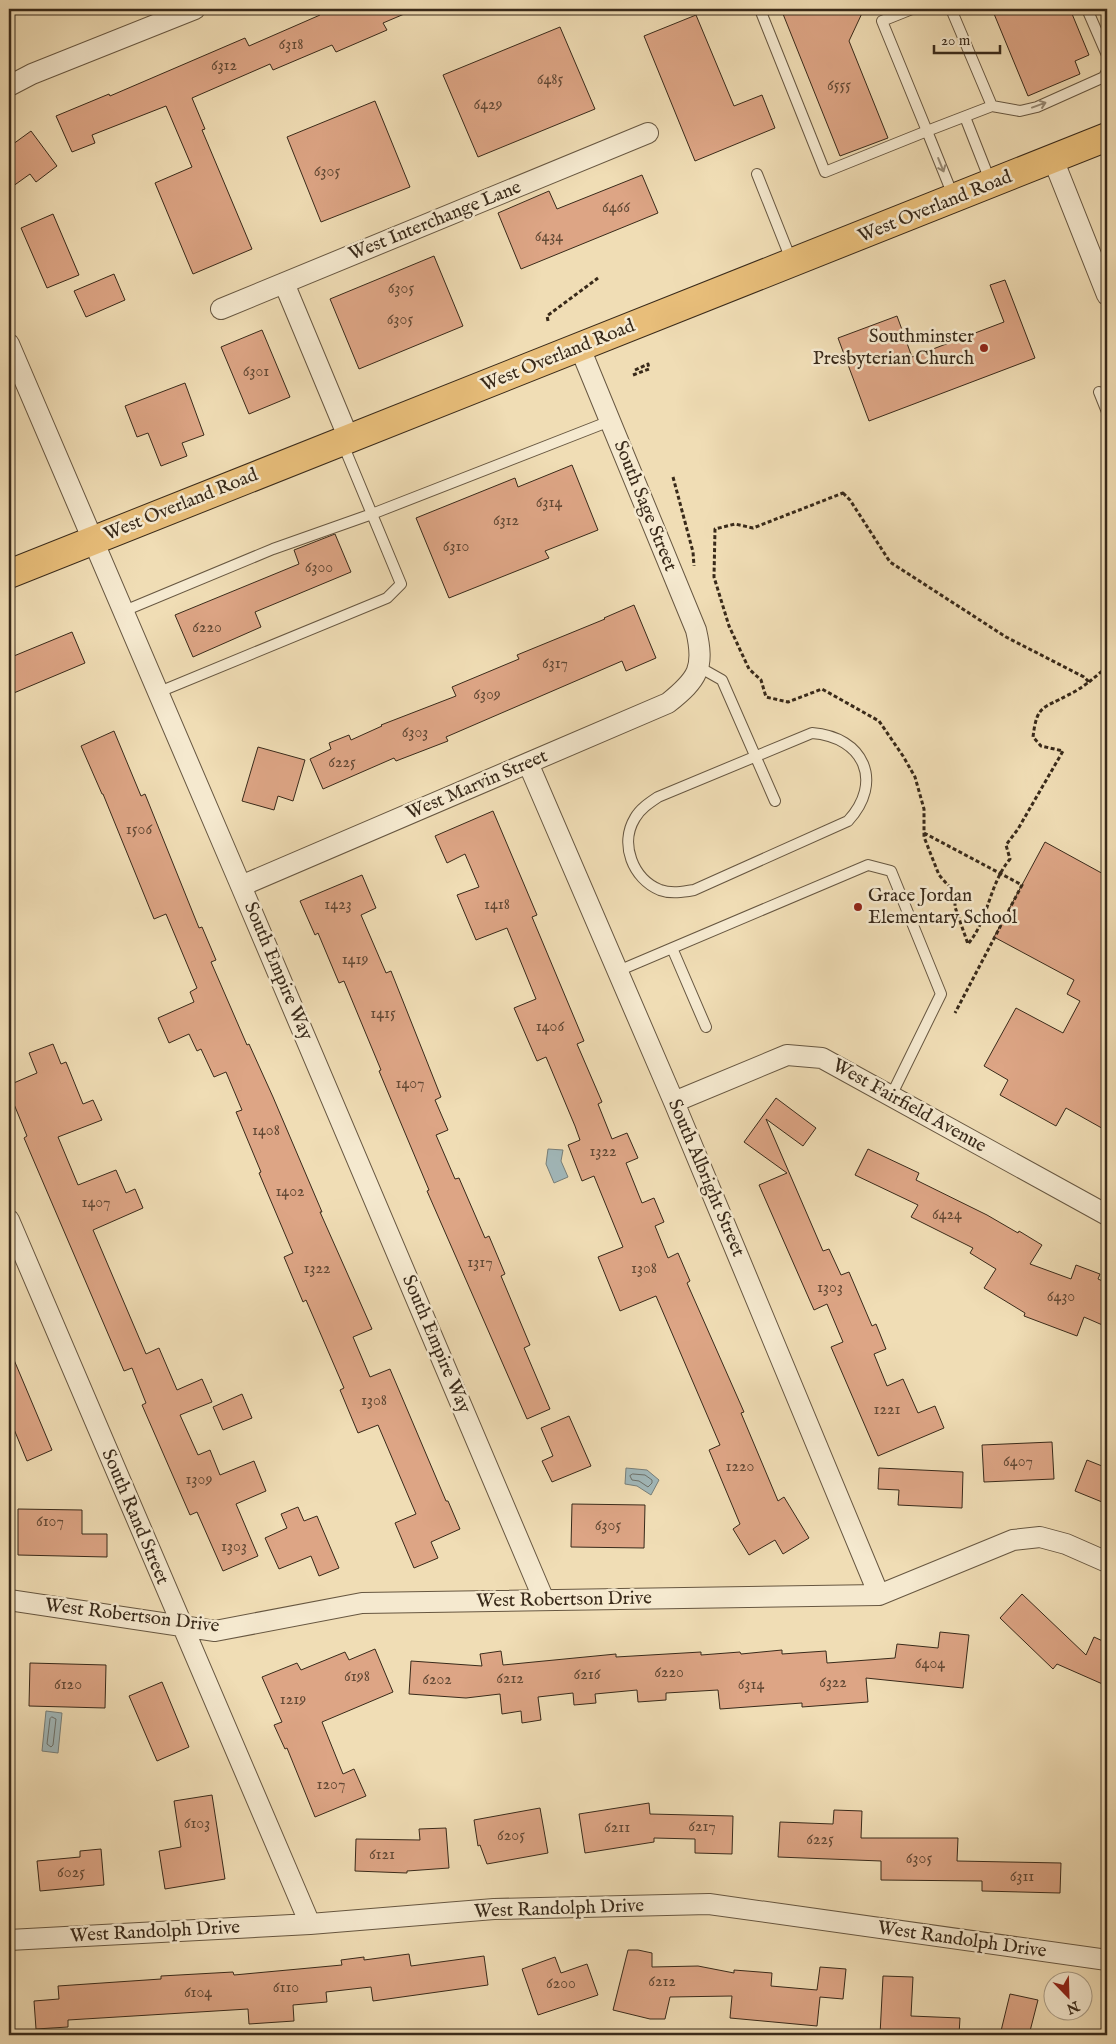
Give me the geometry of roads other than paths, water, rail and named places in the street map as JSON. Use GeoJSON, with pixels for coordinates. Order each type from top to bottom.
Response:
{"type":"FeatureCollection","features":[{"type":"Feature","properties":{"kind":"main road","name":"West Overland Road"},"geometry":{"type":"LineString","coordinates":[[9,574],[1107,137]]}},
{"type":"Feature","properties":{"kind":"street"},"geometry":{"type":"LineString","coordinates":[[9,86],[32,74],[195,9]]}},
{"type":"Feature","properties":{"kind":"street","name":"West Interchange Lane"},"geometry":{"type":"LineString","coordinates":[[221,309],[648,133]]}},
{"type":"Feature","properties":{"kind":"street"},"geometry":{"type":"LineString","coordinates":[[1052,159],[1107,295]]}},
{"type":"Feature","properties":{"kind":"street"},"geometry":{"type":"LineString","coordinates":[[284,283],[346,440]]}},
{"type":"Feature","properties":{"kind":"street","name":"South Empire Way"},"geometry":{"type":"LineString","coordinates":[[9,344],[13,368],[93,540],[159,692],[544,1600]]}},
{"type":"Feature","properties":{"kind":"street","name":"South Sage Street"},"geometry":{"type":"LineString","coordinates":[[580,348],[696,630],[700,649],[699,668]]}},
{"type":"Feature","properties":{"kind":"street","name":"West Marvin Street"},"geometry":{"type":"LineString","coordinates":[[242,886],[668,703],[688,686],[699,668]]}},
{"type":"Feature","properties":{"kind":"street","name":"South Albright Street"},"geometry":{"type":"LineString","coordinates":[[528,763],[674,1102],[879,1595]]}},
{"type":"Feature","properties":{"kind":"street","name":"West Fairfield Avenue"},"geometry":{"type":"LineString","coordinates":[[674,1102],[787,1056],[822,1058],[1107,1215]]}},
{"type":"Feature","properties":{"kind":"street","name":"South Rand Street"},"geometry":{"type":"LineString","coordinates":[[9,1220],[310,1924]]}},
{"type":"Feature","properties":{"kind":"street","name":"West Robertson Drive"},"geometry":{"type":"LineString","coordinates":[[9,1600],[215,1631],[362,1603],[879,1595],[1013,1540],[1040,1537],[1066,1544],[1107,1562]]}},
{"type":"Feature","properties":{"kind":"street","name":"West Randolph Drive"},"geometry":{"type":"LineString","coordinates":[[9,1940],[310,1924],[494,1909],[709,1904],[1107,1960]]}},
{"type":"Feature","properties":{"kind":"lane"},"geometry":{"type":"LineString","coordinates":[[762,9],[761,12],[825,172],[992,106],[1020,111],[1036,107],[1104,77],[1107,72]]}},
{"type":"Feature","properties":{"kind":"lane"},"geometry":{"type":"LineString","coordinates":[[912,9],[882,21],[955,199]]}},
{"type":"Feature","properties":{"kind":"lane"},"geometry":{"type":"LineString","coordinates":[[951,9],[992,106]]}},
{"type":"Feature","properties":{"kind":"lane"},"geometry":{"type":"LineString","coordinates":[[1087,9],[1107,55]]}},
{"type":"Feature","properties":{"kind":"lane"},"geometry":{"type":"LineString","coordinates":[[964,117],[992,184]]}},
{"type":"Feature","properties":{"kind":"lane"},"geometry":{"type":"LineString","coordinates":[[757,174],[793,263]]}},
{"type":"Feature","properties":{"kind":"lane"},"geometry":{"type":"LineString","coordinates":[[1099,392],[1107,412]]}},
{"type":"Feature","properties":{"kind":"lane"},"geometry":{"type":"LineString","coordinates":[[124,611],[273,549],[372,514],[610,421]]}},
{"type":"Feature","properties":{"kind":"lane"},"geometry":{"type":"LineString","coordinates":[[159,692],[387,598],[401,584],[372,514],[346,440]]}},
{"type":"Feature","properties":{"kind":"lane"},"geometry":{"type":"LineString","coordinates":[[699,668],[722,680],[775,801]]}},
{"type":"Feature","properties":{"kind":"lane"},"geometry":{"type":"LineString","coordinates":[[812,733],[828,734],[842,740],[854,750],[863,764],[867,779],[865,795],[859,810],[848,821],[694,890],[678,893],[669,892],[646,882],[634,868],[629,852],[628,835],[634,819],[644,806],[658,798],[756,756],[812,733]]}},
{"type":"Feature","properties":{"kind":"lane"},"geometry":{"type":"LineString","coordinates":[[618,971],[868,864],[891,871],[941,994],[891,1096]]}},
{"type":"Feature","properties":{"kind":"lane"},"geometry":{"type":"LineString","coordinates":[[672,948],[706,1027]]}},
{"type":"Feature","properties":{"kind":"water"},"geometry":{"type":"Polygon","coordinates":[[[548,1149],[563,1150],[561,1161],[568,1177],[554,1183],[546,1164],[548,1149]]]}},
{"type":"Feature","properties":{"kind":"water"},"geometry":{"type":"Polygon","coordinates":[[[626,1468],[647,1470],[659,1480],[651,1495],[637,1486],[625,1484],[626,1468]]]}},
{"type":"Feature","properties":{"kind":"water"},"geometry":{"type":"Polygon","coordinates":[[[46,1711],[62,1713],[58,1753],[42,1751],[46,1711]]]}},
{"type":"Feature","properties":{"kind":"place","name":"Southminster Presbyterian Church"},"geometry":{"type":"Point","coordinates":[984,348]}},
{"type":"Feature","properties":{"kind":"place","name":"Grace Jordan Elementary School"},"geometry":{"type":"Point","coordinates":[858,907]}}]}
